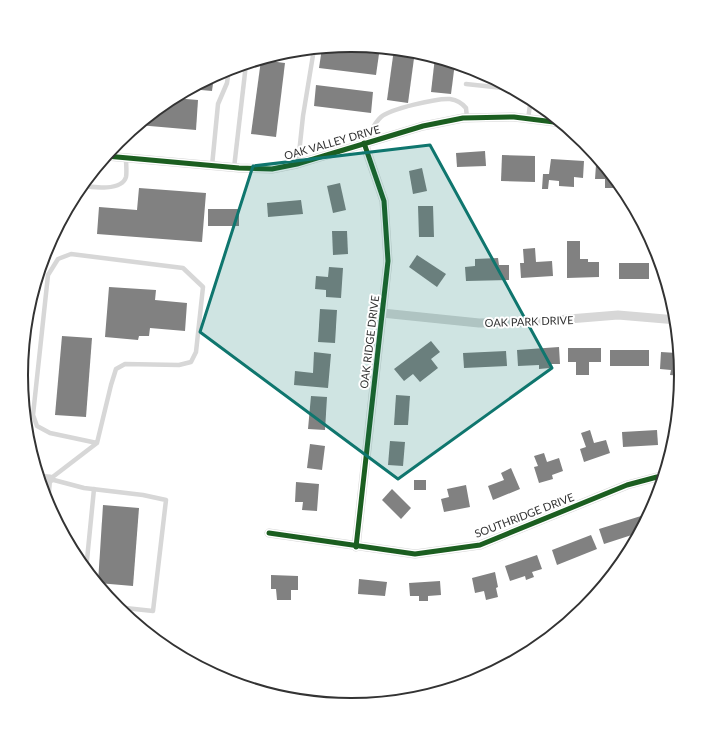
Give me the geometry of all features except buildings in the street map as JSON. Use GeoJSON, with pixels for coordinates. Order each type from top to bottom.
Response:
{"type":"FeatureCollection","features":[{"type":"Feature","properties":{"kind":"street","name":"OAK VALLEY DRIVE"},"geometry":{"type":"LineString","coordinates":[[113,157],[234,168],[272,168],[298,163],[423,126],[467,118],[514,117],[552,122]]}},
{"type":"Feature","properties":{"kind":"street","name":"OAK RIDGE DRIVE"},"geometry":{"type":"LineString","coordinates":[[356,547],[388,261],[384,201],[364,143]]}},
{"type":"Feature","properties":{"kind":"street","name":"OAK PARK DRIVE"},"geometry":{"type":"LineString","coordinates":[[382,313],[479,323],[532,322],[618,315],[670,319]]}},
{"type":"Feature","properties":{"kind":"street","name":"SOUTHRIDGE DRIVE"},"geometry":{"type":"LineString","coordinates":[[269,533],[356,547],[414,554],[480,545],[627,485],[659,477]]}},
{"type":"Feature","properties":{"kind":"street"},"geometry":{"type":"LineString","coordinates":[[45,479],[50,479]]}},
{"type":"Feature","properties":{"kind":"lane"},"geometry":{"type":"LineString","coordinates":[[298,163],[303,116],[313,55]]}},
{"type":"Feature","properties":{"kind":"lane"},"geometry":{"type":"LineString","coordinates":[[234,168],[245,70]]}},
{"type":"Feature","properties":{"kind":"lane"},"geometry":{"type":"LineString","coordinates":[[212,166],[218,104],[227,83],[228,77]]}},
{"type":"Feature","properties":{"kind":"lane"},"geometry":{"type":"LineString","coordinates":[[466,84],[498,87]]}},
{"type":"Feature","properties":{"kind":"lane"},"geometry":{"type":"LineString","coordinates":[[364,143],[380,117],[389,112],[423,103],[451,99],[461,103],[466,108],[467,118]]}},
{"type":"Feature","properties":{"kind":"lane"},"geometry":{"type":"LineString","coordinates":[[528,119],[529,106]]}},
{"type":"Feature","properties":{"kind":"lane"},"geometry":{"type":"LineString","coordinates":[[90,186],[113,187],[122,183],[126,178],[126,158]]}},
{"type":"Feature","properties":{"kind":"lane"},"geometry":{"type":"LineString","coordinates":[[49,489],[50,479],[97,443],[116,369],[125,364],[179,365],[191,362],[196,352],[203,287],[183,268],[70,254],[58,259],[48,275],[33,415],[37,426],[50,433],[97,443]]}},
{"type":"Feature","properties":{"kind":"lane"},"geometry":{"type":"LineString","coordinates":[[50,479],[94,489],[143,495],[166,500],[153,611],[127,608]]}},
{"type":"Feature","properties":{"kind":"lane"},"geometry":{"type":"LineString","coordinates":[[87,561],[94,489]]}},
{"type":"Feature","properties":{"kind":"highlighted area"},"geometry":{"type":"Polygon","coordinates":[[[430,145],[552,368],[398,479],[200,332],[253,166],[430,145]]]}},
{"type":"Feature","properties":{"kind":"cycle path"},"geometry":{"type":"LineString","coordinates":[[113,157],[239,168],[272,169],[297,164],[423,126],[463,118],[514,117],[552,122]]}},
{"type":"Feature","properties":{"kind":"cycle path"},"geometry":{"type":"LineString","coordinates":[[356,547],[388,261],[384,201],[364,143]]}},
{"type":"Feature","properties":{"kind":"cycle path"},"geometry":{"type":"LineString","coordinates":[[269,533],[415,554],[480,545],[627,485],[659,477]]}}]}
